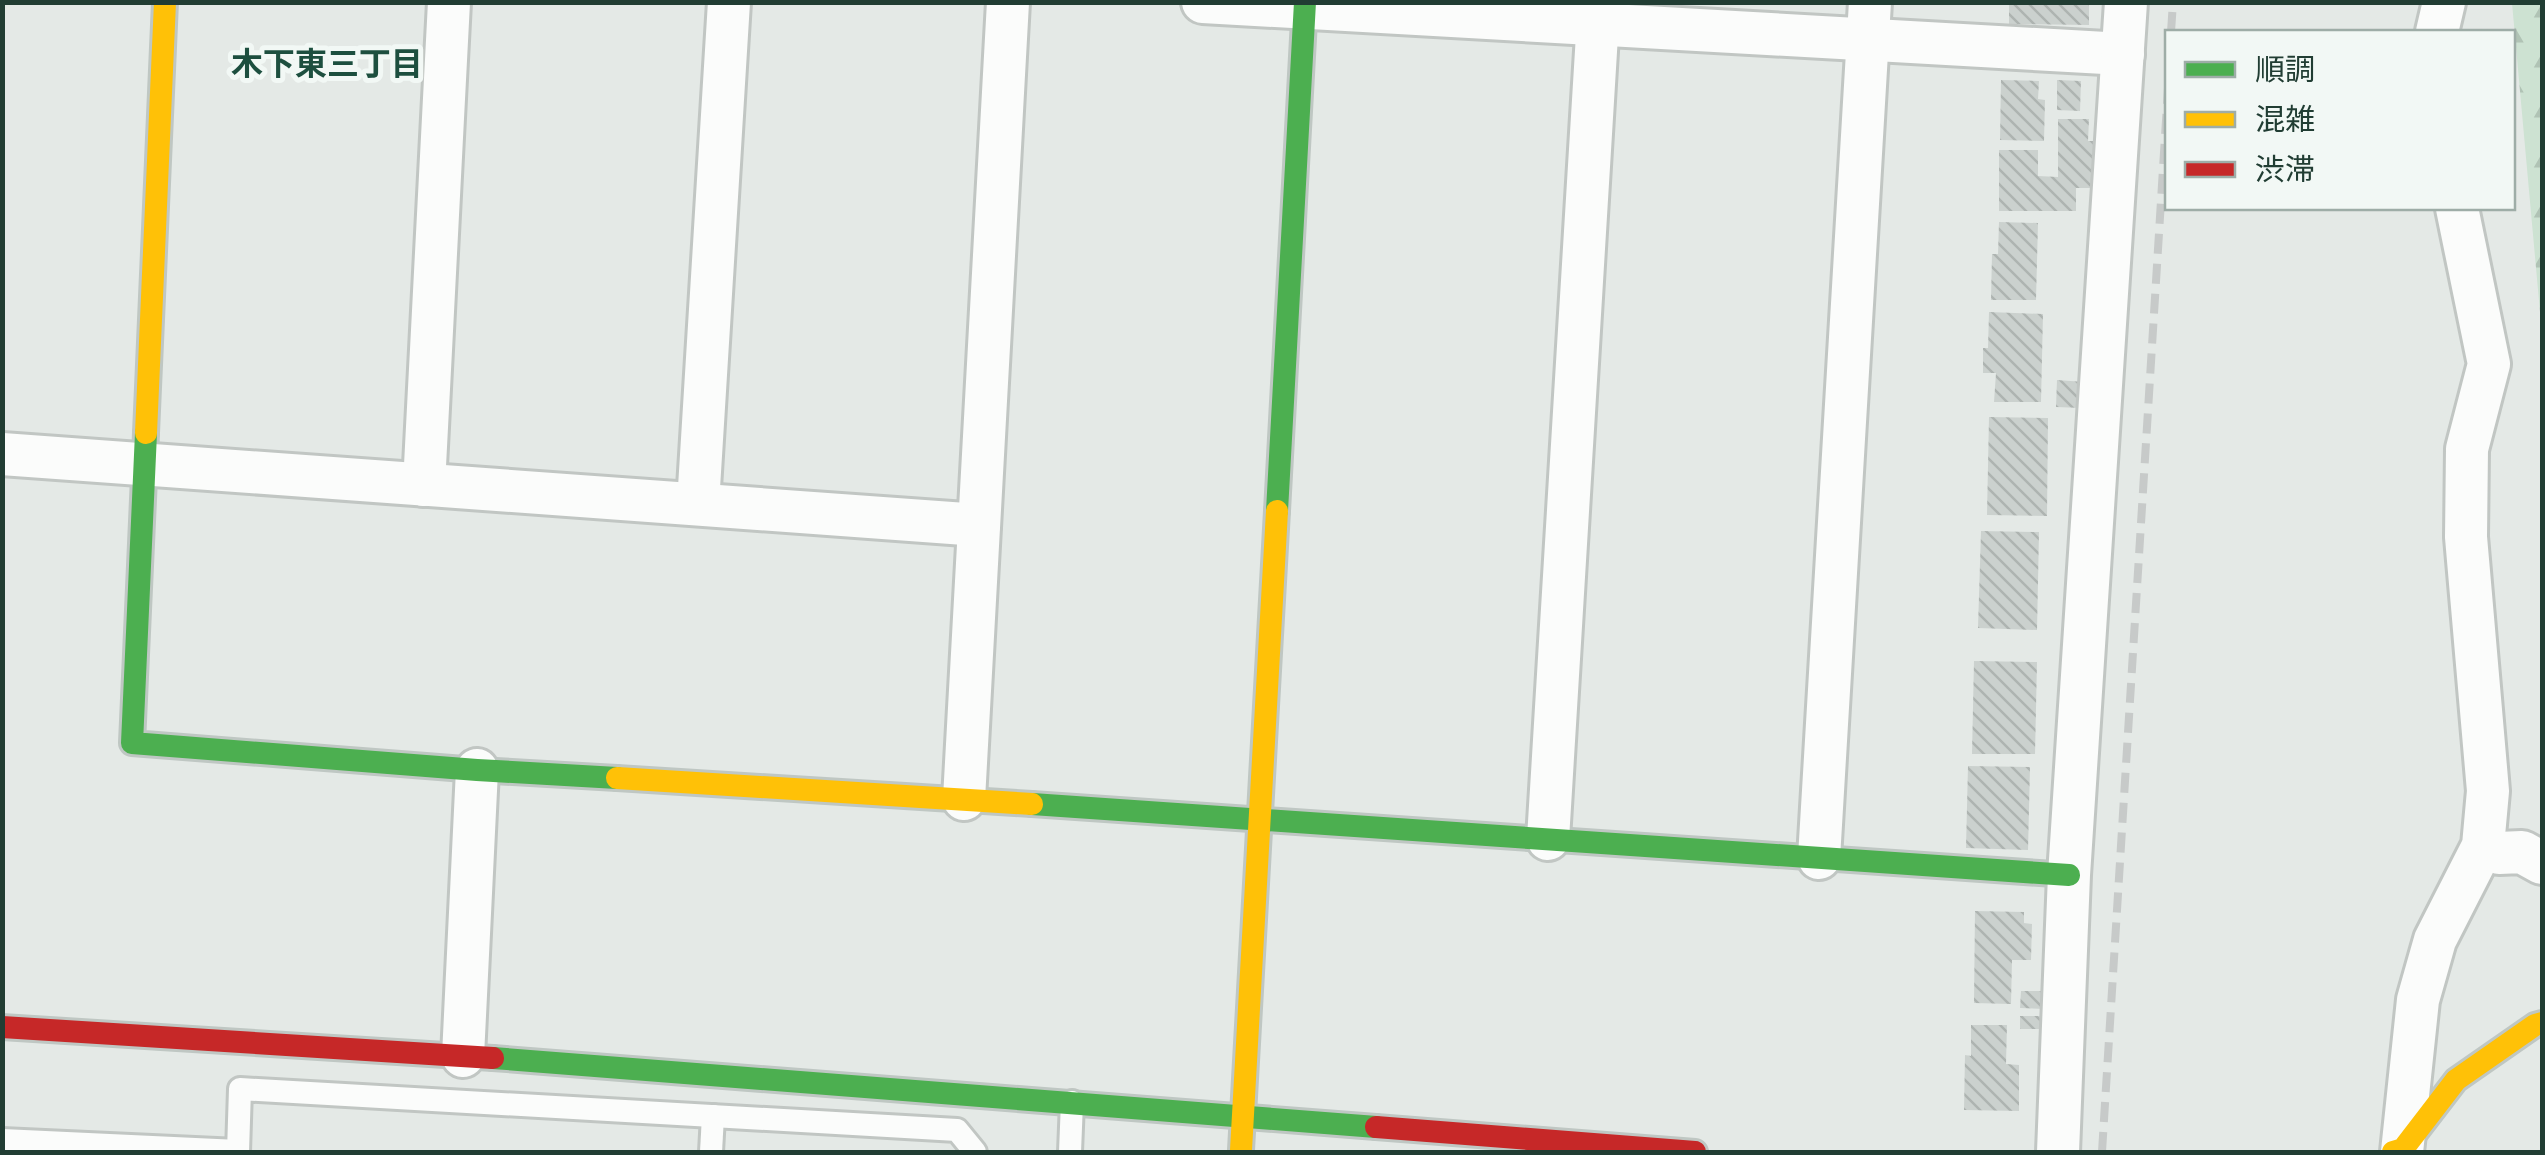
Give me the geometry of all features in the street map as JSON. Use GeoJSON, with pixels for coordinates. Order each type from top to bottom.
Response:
{"type":"FeatureCollection","features":[{"type":"Feature","properties":{"kind":"street"},"geometry":{"type":"LineString","coordinates":[[165,2],[132,743],[477,770],[964,799],[2068,875]]}},
{"type":"Feature","properties":{"kind":"street"},"geometry":{"type":"LineString","coordinates":[[424,484],[448,2]]}},
{"type":"Feature","properties":{"kind":"street"},"geometry":{"type":"LineString","coordinates":[[698,504],[729,2]]}},
{"type":"Feature","properties":{"kind":"street"},"geometry":{"type":"LineString","coordinates":[[964,799],[1008,2]]}},
{"type":"Feature","properties":{"kind":"street"},"geometry":{"type":"LineString","coordinates":[[1203,2],[1868,21],[2123,54]]}},
{"type":"Feature","properties":{"kind":"street"},"geometry":{"type":"LineString","coordinates":[[2058,1152],[2068,875],[2126,2]]}},
{"type":"Feature","properties":{"kind":"street"},"geometry":{"type":"LineString","coordinates":[[2438,30],[2444,2]]}},
{"type":"Feature","properties":{"kind":"street"},"geometry":{"type":"LineString","coordinates":[[1241,1152],[1305,5]]}},
{"type":"Feature","properties":{"kind":"street"},"geometry":{"type":"LineString","coordinates":[[1548,840],[1598,14]]}},
{"type":"Feature","properties":{"kind":"street"},"geometry":{"type":"LineString","coordinates":[[1818,858],[1868,21]]}},
{"type":"Feature","properties":{"kind":"street"},"geometry":{"type":"LineString","coordinates":[[2399,1151],[2418,1000],[2436,940],[2483,846],[2488,791],[2466,537],[2466,449],[2489,364],[2457,210]]}},
{"type":"Feature","properties":{"kind":"street"},"geometry":{"type":"LineString","coordinates":[[2,454],[979,525]]}},
{"type":"Feature","properties":{"kind":"street"},"geometry":{"type":"LineString","coordinates":[[463,1056],[477,770]]}},
{"type":"Feature","properties":{"kind":"street"},"geometry":{"type":"LineString","coordinates":[[2483,846],[2499,853],[2522,852],[2542,863]]}},
{"type":"Feature","properties":{"kind":"street"},"geometry":{"type":"LineString","coordinates":[[2399,1151],[2456,1080],[2542,1022]]}},
{"type":"Feature","properties":{"kind":"street"},"geometry":{"type":"LineString","coordinates":[[2,1028],[463,1056],[1244,1115],[1528,1146],[1694,1152]]}},
{"type":"Feature","properties":{"kind":"lane"},"geometry":{"type":"LineString","coordinates":[[2,1140],[238,1152],[240,1089],[957,1130],[975,1152]]}},
{"type":"Feature","properties":{"kind":"lane"},"geometry":{"type":"LineString","coordinates":[[1070,1152],[1072,1102]]}},
{"type":"Feature","properties":{"kind":"lane"},"geometry":{"type":"LineString","coordinates":[[711,1152],[713,1116]]}},
{"type":"Feature","properties":{"kind":"green space"},"geometry":{"type":"Polygon","coordinates":[[[2512,3],[2542,3],[2542,348],[2541,323],[2512,3]]]}},
{"type":"Feature","properties":{"kind":"building"},"geometry":{"type":"Polygon","coordinates":[[[2009,2],[2089,2],[2089,25],[2009,24],[2009,2]]]}},
{"type":"Feature","properties":{"kind":"building"},"geometry":{"type":"Polygon","coordinates":[[[2001,80],[2039,81],[2038,99],[2045,100],[2044,141],[2000,140],[2001,80]]]}},
{"type":"Feature","properties":{"kind":"building"},"geometry":{"type":"Polygon","coordinates":[[[2057,80],[2081,81],[2080,111],[2057,110],[2057,80]]]}},
{"type":"Feature","properties":{"kind":"building"},"geometry":{"type":"Polygon","coordinates":[[[2058,119],[2089,119],[2088,141],[2095,141],[2094,188],[2076,188],[2076,211],[1999,211],[1999,150],[2038,150],[2038,176],[2058,177],[2058,119]]]}},
{"type":"Feature","properties":{"kind":"building"},"geometry":{"type":"Polygon","coordinates":[[[1999,222],[2038,223],[2036,300],[1991,300],[1992,254],[1998,254],[1999,222]]]}},
{"type":"Feature","properties":{"kind":"building"},"geometry":{"type":"Polygon","coordinates":[[[1989,312],[2043,314],[2041,402],[1994,402],[1996,373],[1983,373],[1989,312]]]}},
{"type":"Feature","properties":{"kind":"building"},"geometry":{"type":"Polygon","coordinates":[[[2057,380],[2084,382],[2082,408],[2056,407],[2057,380]]]}},
{"type":"Feature","properties":{"kind":"building"},"geometry":{"type":"Polygon","coordinates":[[[1989,417],[2048,418],[2047,516],[1987,515],[1989,417]]]}},
{"type":"Feature","properties":{"kind":"building"},"geometry":{"type":"Polygon","coordinates":[[[1981,531],[2039,532],[2037,630],[1978,628],[1981,531]]]}},
{"type":"Feature","properties":{"kind":"building"},"geometry":{"type":"Polygon","coordinates":[[[1974,661],[2037,662],[2035,754],[1972,754],[1974,661]]]}},
{"type":"Feature","properties":{"kind":"building"},"geometry":{"type":"Polygon","coordinates":[[[1968,766],[2030,767],[2028,850],[1966,848],[1968,766]]]}},
{"type":"Feature","properties":{"kind":"building"},"geometry":{"type":"Polygon","coordinates":[[[1975,911],[2024,912],[2024,923],[2032,924],[2031,960],[2012,960],[2011,1004],[1974,1003],[1975,911]]]}},
{"type":"Feature","properties":{"kind":"building"},"geometry":{"type":"Polygon","coordinates":[[[2021,991],[2047,991],[2046,1009],[2020,1008],[2021,991]]]}},
{"type":"Feature","properties":{"kind":"building"},"geometry":{"type":"Polygon","coordinates":[[[2020,1016],[2047,1016],[2047,1029],[2020,1029],[2020,1016]]]}},
{"type":"Feature","properties":{"kind":"building"},"geometry":{"type":"Polygon","coordinates":[[[1971,1025],[2007,1025],[2006,1064],[2019,1065],[2019,1111],[1964,1110],[1965,1055],[1971,1056],[1971,1025]]]}},
{"type":"Feature","properties":{"kind":"railway"},"geometry":{"type":"LineString","coordinates":[[2171,30],[2173,2]]}},
{"type":"Feature","properties":{"kind":"railway"},"geometry":{"type":"LineString","coordinates":[[2102,1152],[2165,136]]}},
{"type":"Feature","properties":{"kind":"traffic: fast"},"geometry":{"type":"LineString","coordinates":[[1277,511],[1305,2]]}},
{"type":"Feature","properties":{"kind":"traffic: fast"},"geometry":{"type":"LineString","coordinates":[[146,433],[132,743],[617,778]]}},
{"type":"Feature","properties":{"kind":"traffic: fast"},"geometry":{"type":"LineString","coordinates":[[1032,804],[2069,875]]}},
{"type":"Feature","properties":{"kind":"traffic: fast"},"geometry":{"type":"LineString","coordinates":[[493,1058],[1376,1127]]}},
{"type":"Feature","properties":{"kind":"traffic: slow"},"geometry":{"type":"LineString","coordinates":[[146,433],[165,2]]}},
{"type":"Feature","properties":{"kind":"traffic: slow"},"geometry":{"type":"LineString","coordinates":[[1241,1150],[1277,511]]}},
{"type":"Feature","properties":{"kind":"traffic: slow"},"geometry":{"type":"LineString","coordinates":[[617,778],[1032,804]]}},
{"type":"Feature","properties":{"kind":"traffic: slow"},"geometry":{"type":"LineString","coordinates":[[2393,1152],[2403,1149],[2456,1080],[2542,1023]]}},
{"type":"Feature","properties":{"kind":"traffic: jam"},"geometry":{"type":"LineString","coordinates":[[2,1027],[493,1058]]}},
{"type":"Feature","properties":{"kind":"traffic: jam"},"geometry":{"type":"LineString","coordinates":[[1376,1127],[1695,1152]]}},
{"type":"Feature","properties":{"kind":"district","name":"木下東三丁目"},"geometry":{"type":"Point","coordinates":[327,63]}}]}
